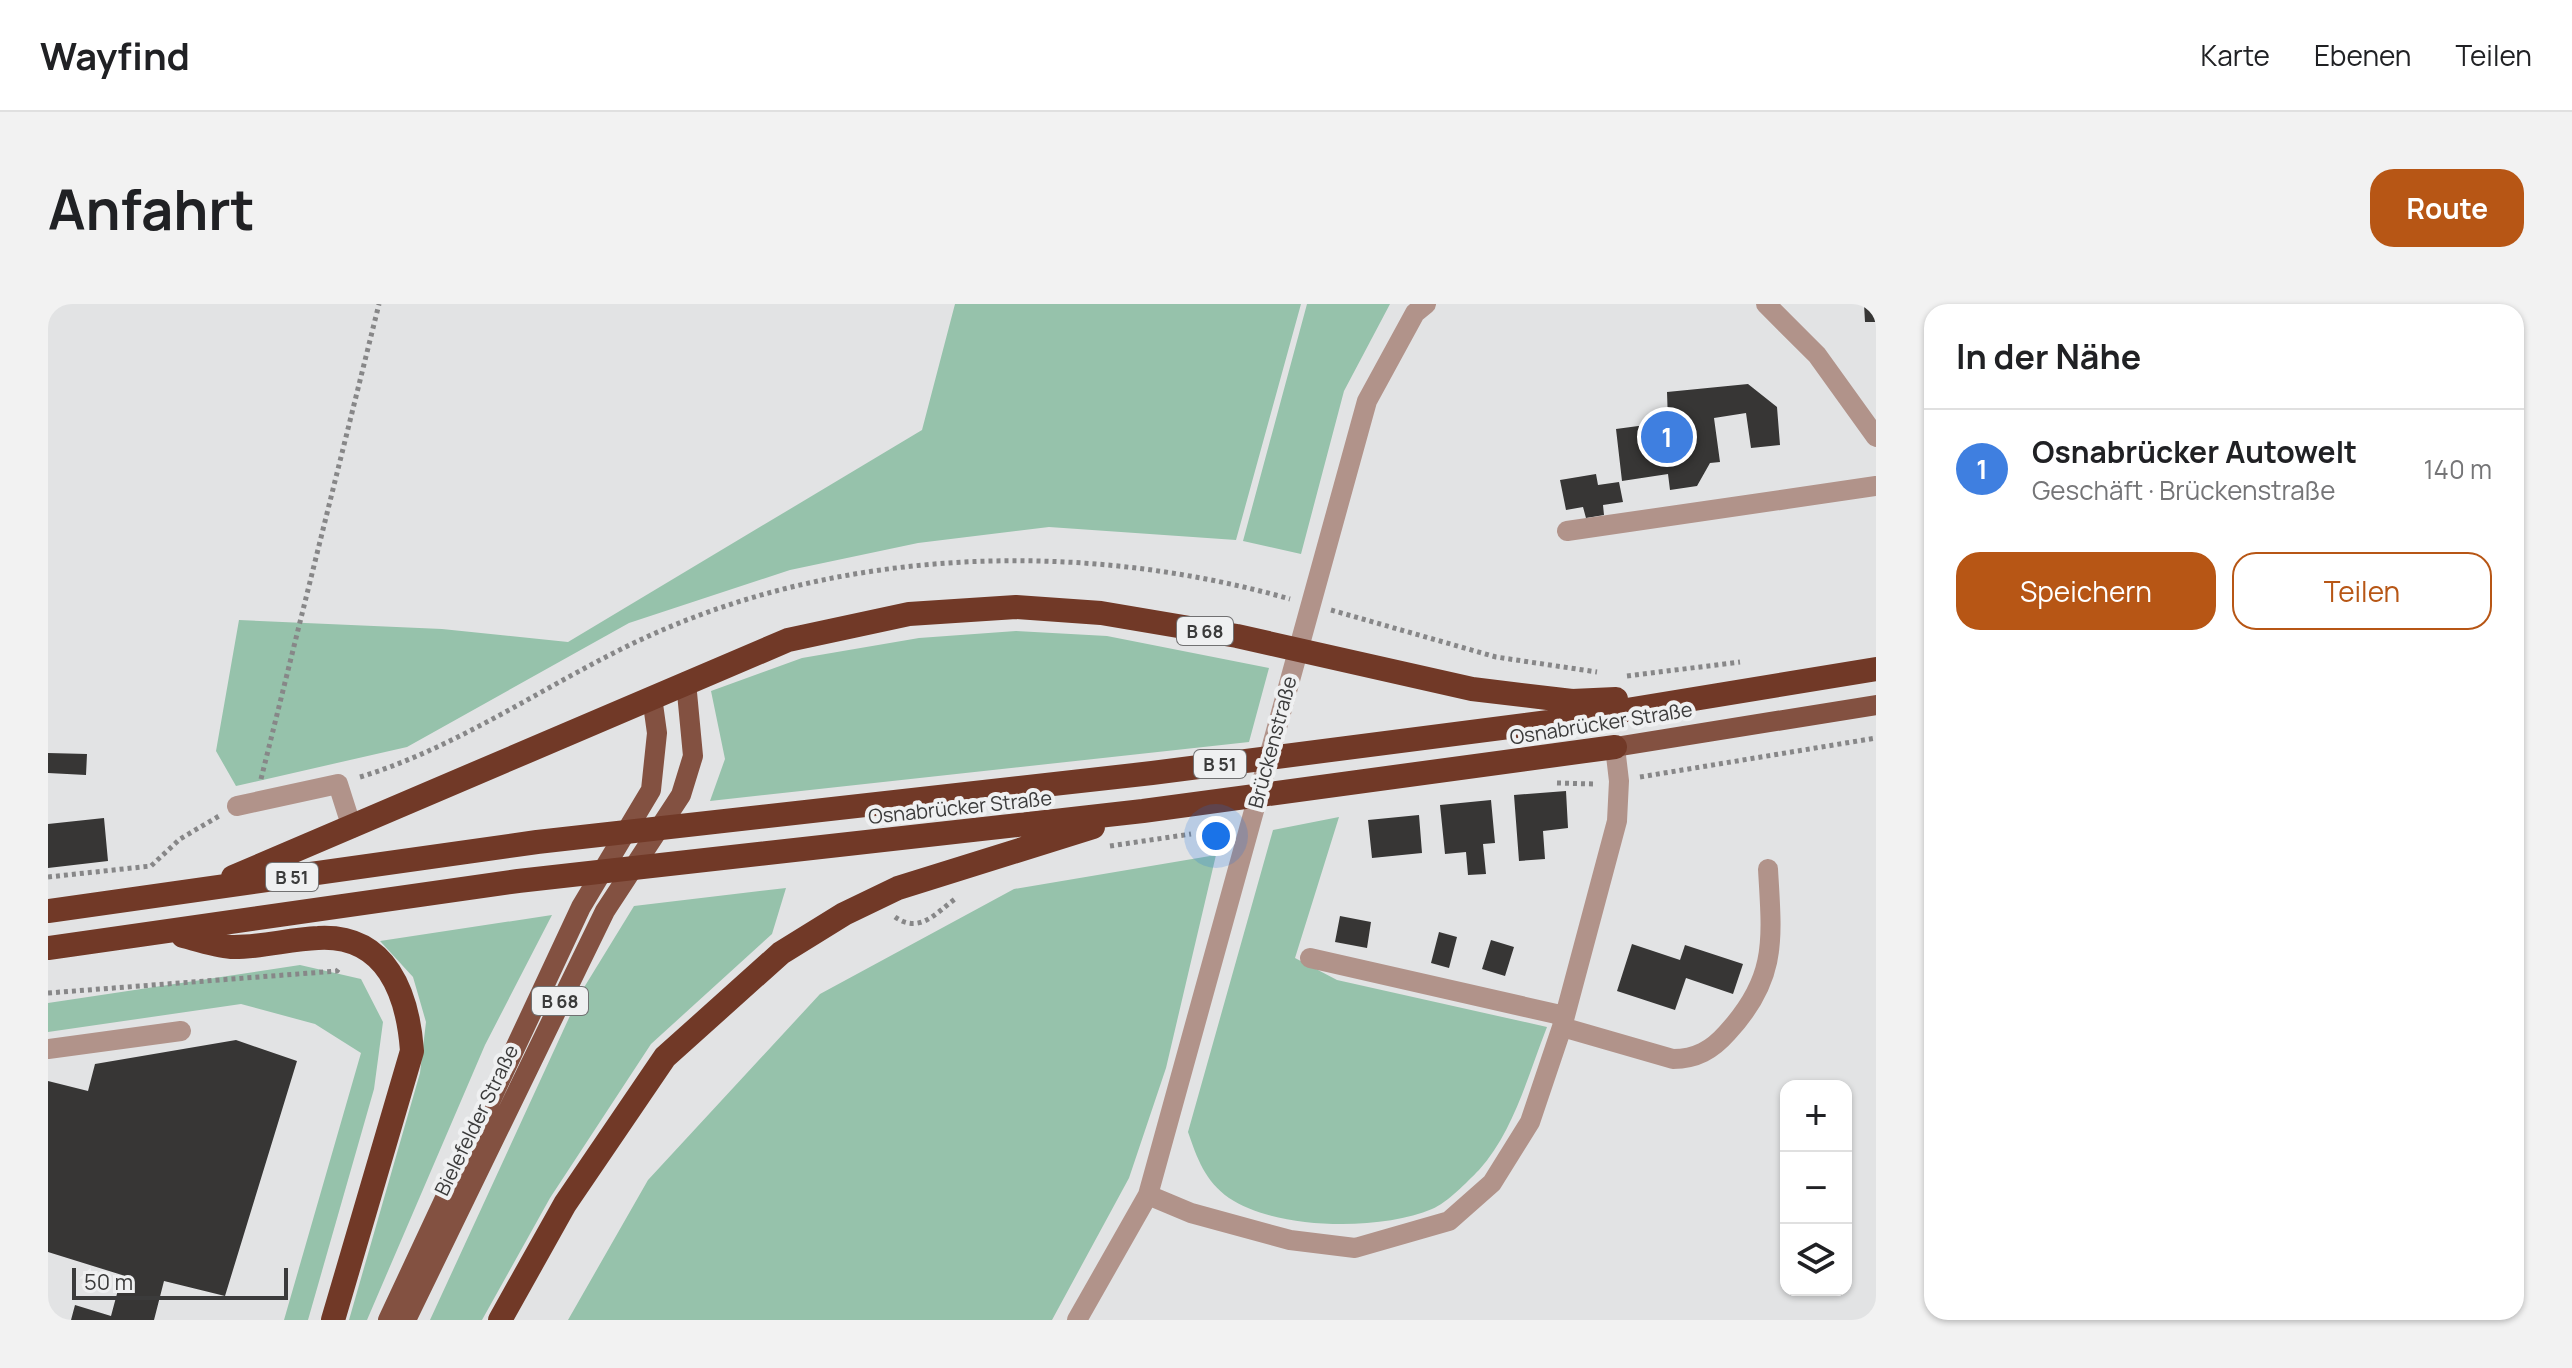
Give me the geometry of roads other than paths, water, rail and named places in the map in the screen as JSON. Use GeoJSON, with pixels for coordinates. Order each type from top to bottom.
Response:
{"type":"FeatureCollection","features":[{"type":"Feature","properties":{"kind":"highway","name":"B 68"},"geometry":{"type":"LineString","coordinates":[[202,891],[788,640],[909,614],[1016,607],[1101,613],[1237,636],[1472,689],[1572,701],[1730,694]]}},
{"type":"Feature","properties":{"kind":"highway","name":"Osnabrücker Straße"},"geometry":{"type":"LineString","coordinates":[[48,911],[537,842],[709,826],[1572,719],[1876,669]]}},
{"type":"Feature","properties":{"kind":"highway","name":"Osnabrücker Straße"},"geometry":{"type":"LineString","coordinates":[[48,948],[518,881],[1143,811],[1615,747]]}},
{"type":"Feature","properties":{"kind":"highway"},"geometry":{"type":"LineString","coordinates":[[500,1320],[565,1204],[665,1057],[781,953],[898,888],[1143,811]]}},
{"type":"Feature","properties":{"kind":"highway"},"geometry":{"type":"LineString","coordinates":[[165,933],[231,947],[322,937],[357,944],[392,970],[409,1011],[412,1051],[333,1320]]}},
{"type":"Feature","properties":{"kind":"main road","name":"Bielefelder Straße"},"geometry":{"type":"LineString","coordinates":[[406,1320],[605,911],[681,795],[693,756],[686,682]]}},
{"type":"Feature","properties":{"kind":"main road","name":"Bielefelder Straße"},"geometry":{"type":"LineString","coordinates":[[388,1320],[581,907],[651,790],[657,733],[652,697]]}},
{"type":"Feature","properties":{"kind":"main road","name":"Osnabrücker Straße"},"geometry":{"type":"LineString","coordinates":[[1615,747],[1876,705]]}},
{"type":"Feature","properties":{"kind":"street","name":"Brückenstraße"},"geometry":{"type":"LineString","coordinates":[[1077,1320],[1148,1195],[1367,401],[1415,313],[1426,304]]}},
{"type":"Feature","properties":{"kind":"street"},"geometry":{"type":"LineString","coordinates":[[1766,304],[1817,355],[1876,437]]}},
{"type":"Feature","properties":{"kind":"street"},"geometry":{"type":"LineString","coordinates":[[1567,531],[1876,486]]}},
{"type":"Feature","properties":{"kind":"street"},"geometry":{"type":"LineString","coordinates":[[1148,1195],[1191,1213],[1290,1240],[1355,1248],[1449,1221],[1492,1183],[1530,1122],[1564,1022],[1617,821],[1619,781],[1615,747]]}},
{"type":"Feature","properties":{"kind":"street"},"geometry":{"type":"LineString","coordinates":[[237,806],[338,784],[352,828]]}},
{"type":"Feature","properties":{"kind":"street"},"geometry":{"type":"LineString","coordinates":[[1310,958],[1564,1022],[1673,1059],[1690,1059],[1716,1045],[1764,983],[1771,936],[1768,869]]}},
{"type":"Feature","properties":{"kind":"street"},"geometry":{"type":"LineString","coordinates":[[48,1049],[181,1031]]}},
{"type":"Feature","properties":{"kind":"place","name":"Osnabrücker Autowelt"},"geometry":{"type":"Point","coordinates":[1667,437]}}]}
